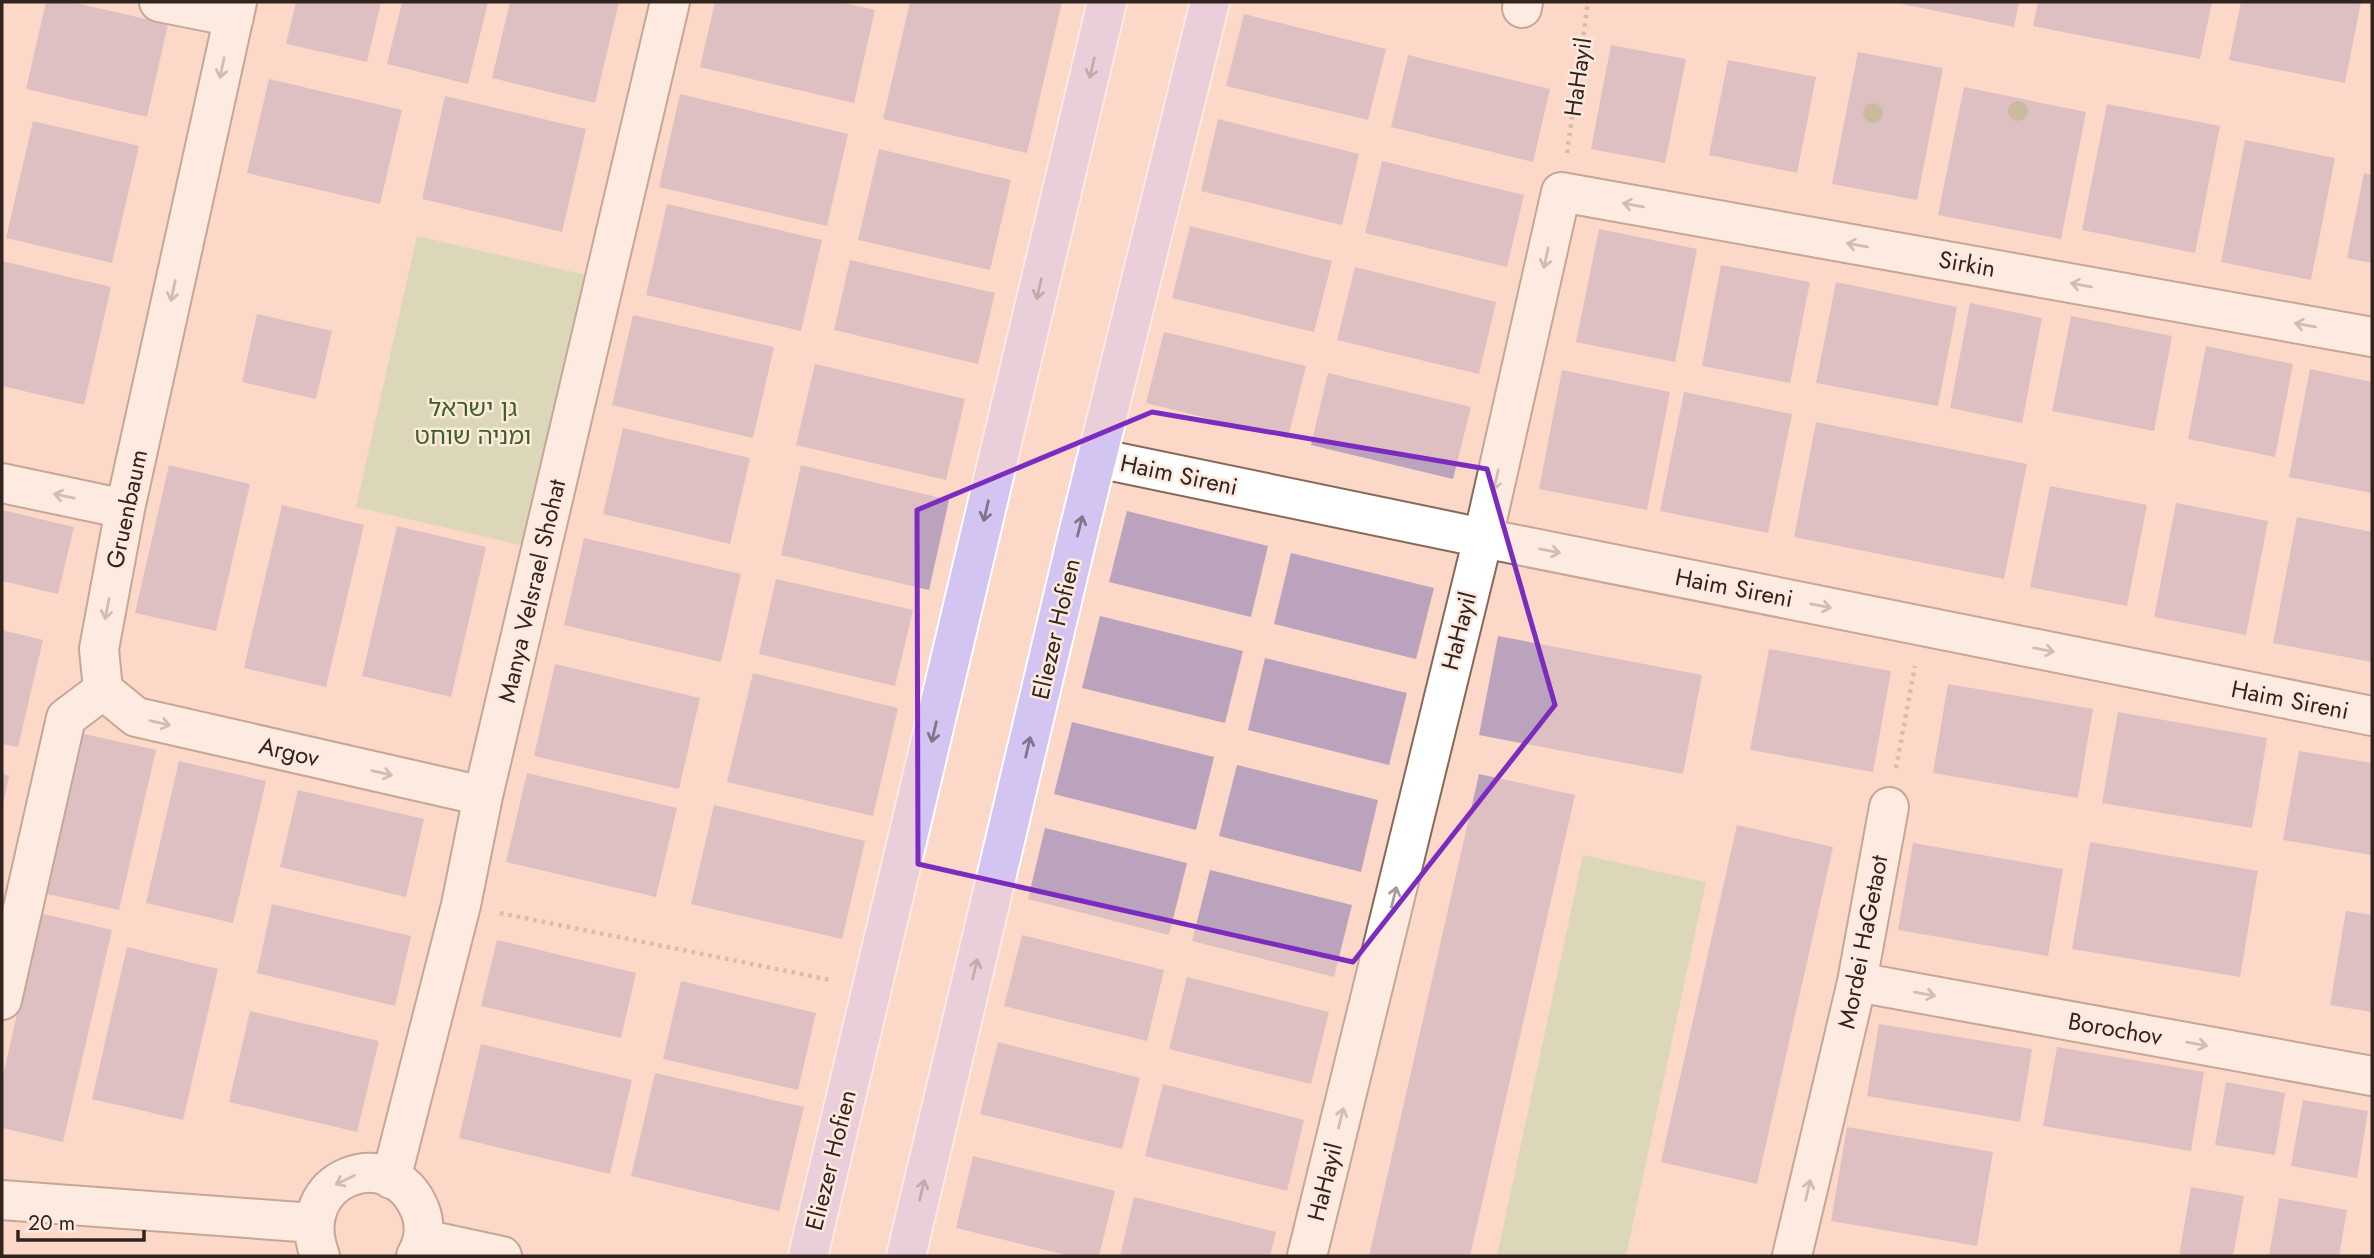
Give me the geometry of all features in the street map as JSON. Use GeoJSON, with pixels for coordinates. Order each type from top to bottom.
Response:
{"type":"FeatureCollection","features":[{"type":"Feature","properties":{"kind":"main road","name":"Eliezer Hofien"},"geometry":{"type":"LineString","coordinates":[[808,1256],[1107,2]]}},
{"type":"Feature","properties":{"kind":"main road","name":"Eliezer Hofien"},"geometry":{"type":"LineString","coordinates":[[906,1256],[1097,458],[1210,2]]}},
{"type":"Feature","properties":{"kind":"street"},"geometry":{"type":"LineString","coordinates":[[159,2],[235,9]]}},
{"type":"Feature","properties":{"kind":"street","name":"Manya VeIsrael Shohat"},"geometry":{"type":"LineString","coordinates":[[391,1179],[461,905],[483,796],[670,2]]}},
{"type":"Feature","properties":{"kind":"street","name":"Gruenbaum"},"geometry":{"type":"LineString","coordinates":[[103,690],[99,649],[125,509],[235,9]]}},
{"type":"Feature","properties":{"kind":"street","name":"Sirkin"},"geometry":{"type":"LineString","coordinates":[[1561,192],[2372,337]]}},
{"type":"Feature","properties":{"kind":"street","name":"HaHayil"},"geometry":{"type":"LineString","coordinates":[[1307,1256],[1483,538],[1561,192]]}},
{"type":"Feature","properties":{"kind":"street","name":"Haim Sireni"},"geometry":{"type":"LineString","coordinates":[[1097,458],[2372,716]]}},
{"type":"Feature","properties":{"kind":"street"},"geometry":{"type":"LineString","coordinates":[[2,483],[125,509]]}},
{"type":"Feature","properties":{"kind":"street"},"geometry":{"type":"LineString","coordinates":[[2,1000],[66,718],[103,690]]}},
{"type":"Feature","properties":{"kind":"street","name":"Argov"},"geometry":{"type":"LineString","coordinates":[[103,690],[136,717],[483,796]]}},
{"type":"Feature","properties":{"kind":"street","name":"Mordei HaGetaot"},"geometry":{"type":"LineString","coordinates":[[1792,1256],[1857,982],[1889,807]]}},
{"type":"Feature","properties":{"kind":"street","name":"Borochov"},"geometry":{"type":"LineString","coordinates":[[1857,982],[2372,1076]]}},
{"type":"Feature","properties":{"kind":"street"},"geometry":{"type":"LineString","coordinates":[[2,1200],[316,1240],[318,1205],[330,1189],[345,1178],[363,1173],[383,1175],[400,1183],[414,1197],[422,1214],[419,1248],[502,1256]]}},
{"type":"Feature","properties":{"kind":"path","name":"HaHayil"},"geometry":{"type":"LineString","coordinates":[[1561,192],[1588,2]]}},
{"type":"Feature","properties":{"kind":"path"},"geometry":{"type":"LineString","coordinates":[[1889,807],[1923,626]]}},
{"type":"Feature","properties":{"kind":"path"},"geometry":{"type":"LineString","coordinates":[[461,905],[828,979],[872,991]]}},
{"type":"Feature","properties":{"kind":"highlighted area"},"geometry":{"type":"Polygon","coordinates":[[[1152,412],[1487,469],[1555,705],[1353,962],[918,864],[917,510],[1152,412]]]}},
{"type":"Feature","properties":{"kind":"green space","name":"גן ישראל ומניה שוחט"},"geometry":{"type":"Polygon","coordinates":[[[417,236],[603,279],[542,550],[356,507],[417,236]]]}},
{"type":"Feature","properties":{"kind":"green space"},"geometry":{"type":"Polygon","coordinates":[[[1583,855],[1706,882],[1626,1256],[1497,1256],[1583,855]]]}},
{"type":"Feature","properties":{"kind":"building"},"geometry":{"type":"Polygon","coordinates":[[[46,2],[71,2],[168,24],[147,117],[26,89],[46,2]]]}},
{"type":"Feature","properties":{"kind":"building"},"geometry":{"type":"Polygon","coordinates":[[[296,2],[381,2],[367,62],[286,44],[296,2]]]}},
{"type":"Feature","properties":{"kind":"building"},"geometry":{"type":"Polygon","coordinates":[[[402,2],[488,2],[468,84],[387,64],[402,2]]]}},
{"type":"Feature","properties":{"kind":"building"},"geometry":{"type":"Polygon","coordinates":[[[510,2],[619,2],[595,103],[492,78],[510,2]]]}},
{"type":"Feature","properties":{"kind":"building"},"geometry":{"type":"Polygon","coordinates":[[[715,2],[841,2],[875,10],[854,103],[700,67],[715,2]]]}},
{"type":"Feature","properties":{"kind":"building"},"geometry":{"type":"Polygon","coordinates":[[[910,2],[1062,2],[1027,153],[883,119],[910,2]]]}},
{"type":"Feature","properties":{"kind":"building"},"geometry":{"type":"Polygon","coordinates":[[[1893,2],[2019,2],[2014,27],[1893,2]]]}},
{"type":"Feature","properties":{"kind":"building"},"geometry":{"type":"Polygon","coordinates":[[[2038,2],[2212,2],[2200,59],[2033,26],[2038,2]]]}},
{"type":"Feature","properties":{"kind":"building"},"geometry":{"type":"Polygon","coordinates":[[[2241,2],[2361,2],[2345,83],[2229,60],[2241,2]]]}},
{"type":"Feature","properties":{"kind":"building"},"geometry":{"type":"Polygon","coordinates":[[[1244,14],[1386,49],[1368,120],[1226,86],[1244,14]]]}},
{"type":"Feature","properties":{"kind":"building"},"geometry":{"type":"Polygon","coordinates":[[[1611,45],[1686,59],[1665,163],[1591,149],[1611,45]]]}},
{"type":"Feature","properties":{"kind":"building"},"geometry":{"type":"Polygon","coordinates":[[[1858,52],[1943,68],[1917,200],[1832,184],[1858,52]]]}},
{"type":"Feature","properties":{"kind":"building"},"geometry":{"type":"Polygon","coordinates":[[[1408,55],[1550,89],[1533,162],[1391,127],[1408,55]]]}},
{"type":"Feature","properties":{"kind":"building"},"geometry":{"type":"Polygon","coordinates":[[[1728,60],[1816,77],[1797,173],[1709,155],[1728,60]]]}},
{"type":"Feature","properties":{"kind":"building"},"geometry":{"type":"Polygon","coordinates":[[[269,79],[402,110],[380,204],[247,173],[269,79]]]}},
{"type":"Feature","properties":{"kind":"building"},"geometry":{"type":"Polygon","coordinates":[[[1964,87],[2086,112],[2061,239],[1938,215],[1964,87]]]}},
{"type":"Feature","properties":{"kind":"building"},"geometry":{"type":"Polygon","coordinates":[[[680,94],[848,134],[827,226],[659,187],[680,94]]]}},
{"type":"Feature","properties":{"kind":"building"},"geometry":{"type":"Polygon","coordinates":[[[445,96],[586,129],[562,232],[422,199],[445,96]]]}},
{"type":"Feature","properties":{"kind":"building"},"geometry":{"type":"Polygon","coordinates":[[[2107,104],[2220,126],[2195,253],[2082,230],[2107,104]]]}},
{"type":"Feature","properties":{"kind":"building"},"geometry":{"type":"Polygon","coordinates":[[[1218,119],[1359,154],[1342,225],[1201,191],[1218,119]]]}},
{"type":"Feature","properties":{"kind":"building"},"geometry":{"type":"Polygon","coordinates":[[[33,121],[139,146],[112,263],[6,238],[33,121]]]}},
{"type":"Feature","properties":{"kind":"building"},"geometry":{"type":"Polygon","coordinates":[[[2245,140],[2335,158],[2311,280],[2221,262],[2245,140]]]}},
{"type":"Feature","properties":{"kind":"building"},"geometry":{"type":"Polygon","coordinates":[[[879,149],[1011,180],[990,270],[858,240],[879,149]]]}},
{"type":"Feature","properties":{"kind":"building"},"geometry":{"type":"Polygon","coordinates":[[[1382,161],[1524,195],[1507,267],[1365,233],[1382,161]]]}},
{"type":"Feature","properties":{"kind":"building"},"geometry":{"type":"Polygon","coordinates":[[[2364,173],[2372,175],[2372,263],[2347,258],[2364,173]]]}},
{"type":"Feature","properties":{"kind":"building"},"geometry":{"type":"Polygon","coordinates":[[[667,204],[822,240],[801,331],[646,295],[667,204]]]}},
{"type":"Feature","properties":{"kind":"building"},"geometry":{"type":"Polygon","coordinates":[[[1190,226],[1332,261],[1314,332],[1172,298],[1190,226]]]}},
{"type":"Feature","properties":{"kind":"building"},"geometry":{"type":"Polygon","coordinates":[[[1599,229],[1697,249],[1675,362],[1576,342],[1599,229]]]}},
{"type":"Feature","properties":{"kind":"building"},"geometry":{"type":"Polygon","coordinates":[[[850,260],[995,293],[978,364],[834,330],[850,260]]]}},
{"type":"Feature","properties":{"kind":"building"},"geometry":{"type":"Polygon","coordinates":[[[2,261],[111,287],[84,405],[2,386],[2,261]]]}},
{"type":"Feature","properties":{"kind":"building"},"geometry":{"type":"Polygon","coordinates":[[[1721,265],[1810,282],[1790,383],[1702,366],[1721,265]]]}},
{"type":"Feature","properties":{"kind":"building"},"geometry":{"type":"Polygon","coordinates":[[[1355,267],[1496,302],[1479,374],[1337,340],[1355,267]]]}},
{"type":"Feature","properties":{"kind":"building"},"geometry":{"type":"Polygon","coordinates":[[[1836,282],[1957,307],[1938,406],[1816,383],[1836,282]]]}},
{"type":"Feature","properties":{"kind":"building"},"geometry":{"type":"Polygon","coordinates":[[[1970,303],[2042,318],[2022,423],[1950,408],[1970,303]]]}},
{"type":"Feature","properties":{"kind":"building"},"geometry":{"type":"Polygon","coordinates":[[[257,314],[332,331],[316,399],[242,382],[257,314]]]}},
{"type":"Feature","properties":{"kind":"building"},"geometry":{"type":"Polygon","coordinates":[[[633,315],[774,347],[753,438],[612,405],[633,315]]]}},
{"type":"Feature","properties":{"kind":"building"},"geometry":{"type":"Polygon","coordinates":[[[2071,316],[2172,336],[2154,431],[2052,411],[2071,316]]]}},
{"type":"Feature","properties":{"kind":"building"},"geometry":{"type":"Polygon","coordinates":[[[1164,332],[1306,366],[1288,438],[1146,403],[1164,332]]]}},
{"type":"Feature","properties":{"kind":"building"},"geometry":{"type":"Polygon","coordinates":[[[2206,346],[2293,364],[2275,457],[2188,439],[2206,346]]]}},
{"type":"Feature","properties":{"kind":"building"},"geometry":{"type":"Polygon","coordinates":[[[815,364],[965,399],[946,480],[796,445],[815,364]]]}},
{"type":"Feature","properties":{"kind":"building"},"geometry":{"type":"Polygon","coordinates":[[[2310,369],[2372,382],[2372,493],[2289,477],[2310,369]]]}},
{"type":"Feature","properties":{"kind":"building"},"geometry":{"type":"Polygon","coordinates":[[[1562,370],[1670,392],[1647,510],[1539,489],[1562,370]]]}},
{"type":"Feature","properties":{"kind":"building"},"geometry":{"type":"Polygon","coordinates":[[[1328,373],[1471,407],[1453,479],[1311,445],[1328,373]]]}},
{"type":"Feature","properties":{"kind":"building"},"geometry":{"type":"Polygon","coordinates":[[[1684,392],[1792,414],[1768,533],[1660,511],[1684,392]]]}},
{"type":"Feature","properties":{"kind":"building"},"geometry":{"type":"Polygon","coordinates":[[[1816,422],[2027,464],[2004,579],[1794,537],[1816,422]]]}},
{"type":"Feature","properties":{"kind":"building"},"geometry":{"type":"Polygon","coordinates":[[[623,428],[750,458],[730,544],[603,514],[623,428]]]}},
{"type":"Feature","properties":{"kind":"building"},"geometry":{"type":"Polygon","coordinates":[[[169,465],[250,484],[216,631],[135,613],[169,465]]]}},
{"type":"Feature","properties":{"kind":"building"},"geometry":{"type":"Polygon","coordinates":[[[801,465],[949,500],[929,590],[781,555],[801,465]]]}},
{"type":"Feature","properties":{"kind":"building"},"geometry":{"type":"Polygon","coordinates":[[[2050,486],[2147,505],[2127,606],[2030,587],[2050,486]]]}},
{"type":"Feature","properties":{"kind":"building"},"geometry":{"type":"Polygon","coordinates":[[[2176,503],[2268,521],[2246,635],[2154,617],[2176,503]]]}},
{"type":"Feature","properties":{"kind":"building"},"geometry":{"type":"Polygon","coordinates":[[[282,505],[364,525],[326,687],[244,668],[282,505]]]}},
{"type":"Feature","properties":{"kind":"building"},"geometry":{"type":"Polygon","coordinates":[[[2,510],[74,527],[58,594],[2,581],[2,510]]]}},
{"type":"Feature","properties":{"kind":"building"},"geometry":{"type":"Polygon","coordinates":[[[1127,511],[1268,546],[1251,617],[1109,582],[1127,511]]]}},
{"type":"Feature","properties":{"kind":"building"},"geometry":{"type":"Polygon","coordinates":[[[2297,517],[2372,532],[2371,662],[2273,643],[2297,517]]]}},
{"type":"Feature","properties":{"kind":"building"},"geometry":{"type":"Polygon","coordinates":[[[397,526],[486,547],[451,697],[362,676],[397,526]]]}},
{"type":"Feature","properties":{"kind":"building"},"geometry":{"type":"Polygon","coordinates":[[[584,538],[741,574],[721,662],[564,625],[584,538]]]}},
{"type":"Feature","properties":{"kind":"building"},"geometry":{"type":"Polygon","coordinates":[[[1291,553],[1434,588],[1416,659],[1274,624],[1291,553]]]}},
{"type":"Feature","properties":{"kind":"building"},"geometry":{"type":"Polygon","coordinates":[[[776,579],[913,610],[895,686],[759,654],[776,579]]]}},
{"type":"Feature","properties":{"kind":"building"},"geometry":{"type":"Polygon","coordinates":[[[1100,616],[1243,651],[1225,723],[1082,688],[1100,616]]]}},
{"type":"Feature","properties":{"kind":"building"},"geometry":{"type":"Polygon","coordinates":[[[2,630],[43,640],[18,747],[2,744],[2,630]]]}},
{"type":"Feature","properties":{"kind":"building"},"geometry":{"type":"Polygon","coordinates":[[[1498,636],[1702,675],[1683,774],[1479,735],[1498,636]]]}},
{"type":"Feature","properties":{"kind":"building"},"geometry":{"type":"Polygon","coordinates":[[[1769,649],[1891,671],[1873,772],[1750,750],[1769,649]]]}},
{"type":"Feature","properties":{"kind":"building"},"geometry":{"type":"Polygon","coordinates":[[[1265,658],[1407,693],[1389,765],[1248,730],[1265,658]]]}},
{"type":"Feature","properties":{"kind":"building"},"geometry":{"type":"Polygon","coordinates":[[[555,664],[700,698],[679,789],[534,756],[555,664]]]}},
{"type":"Feature","properties":{"kind":"building"},"geometry":{"type":"Polygon","coordinates":[[[753,673],[898,708],[873,816],[727,782],[753,673]]]}},
{"type":"Feature","properties":{"kind":"building"},"geometry":{"type":"Polygon","coordinates":[[[1948,684],[2093,709],[2078,798],[1933,773],[1948,684]]]}},
{"type":"Feature","properties":{"kind":"building"},"geometry":{"type":"Polygon","coordinates":[[[2118,712],[2267,738],[2252,828],[2102,803],[2118,712]]]}},
{"type":"Feature","properties":{"kind":"building"},"geometry":{"type":"Polygon","coordinates":[[[1072,722],[1214,757],[1196,830],[1054,794],[1072,722]]]}},
{"type":"Feature","properties":{"kind":"building"},"geometry":{"type":"Polygon","coordinates":[[[80,733],[156,750],[119,910],[43,893],[80,733]]]}},
{"type":"Feature","properties":{"kind":"building"},"geometry":{"type":"Polygon","coordinates":[[[2299,751],[2372,763],[2372,855],[2283,840],[2299,751]]]}},
{"type":"Feature","properties":{"kind":"building"},"geometry":{"type":"Polygon","coordinates":[[[179,761],[266,781],[233,923],[146,903],[179,761]]]}},
{"type":"Feature","properties":{"kind":"building"},"geometry":{"type":"Polygon","coordinates":[[[1237,765],[1378,800],[1361,872],[1219,836],[1237,765]]]}},
{"type":"Feature","properties":{"kind":"building"},"geometry":{"type":"Polygon","coordinates":[[[527,773],[677,808],[656,897],[506,862],[527,773]]]}},
{"type":"Feature","properties":{"kind":"building"},"geometry":{"type":"Polygon","coordinates":[[[2,774],[9,776],[3,805],[2,805],[2,774]]]}},
{"type":"Feature","properties":{"kind":"building"},"geometry":{"type":"Polygon","coordinates":[[[1479,774],[1575,795],[1470,1256],[1369,1256],[1479,774]]]}},
{"type":"Feature","properties":{"kind":"building"},"geometry":{"type":"Polygon","coordinates":[[[298,790],[424,819],[406,897],[280,867],[298,790]]]}},
{"type":"Feature","properties":{"kind":"building"},"geometry":{"type":"Polygon","coordinates":[[[714,805],[865,841],[842,939],[691,904],[714,805]]]}},
{"type":"Feature","properties":{"kind":"building"},"geometry":{"type":"Polygon","coordinates":[[[1737,825],[1833,847],[1757,1184],[1661,1162],[1737,825]]]}},
{"type":"Feature","properties":{"kind":"building"},"geometry":{"type":"Polygon","coordinates":[[[1045,828],[1187,863],[1169,935],[1028,899],[1045,828]]]}},
{"type":"Feature","properties":{"kind":"building"},"geometry":{"type":"Polygon","coordinates":[[[2090,842],[2258,871],[2240,977],[2072,949],[2090,842]]]}},
{"type":"Feature","properties":{"kind":"building"},"geometry":{"type":"Polygon","coordinates":[[[1913,843],[2063,869],[2048,956],[1898,930],[1913,843]]]}},
{"type":"Feature","properties":{"kind":"building"},"geometry":{"type":"Polygon","coordinates":[[[1210,870],[1352,905],[1334,977],[1192,941],[1210,870]]]}},
{"type":"Feature","properties":{"kind":"building"},"geometry":{"type":"Polygon","coordinates":[[[272,904],[411,936],[395,1006],[257,973],[272,904]]]}},
{"type":"Feature","properties":{"kind":"building"},"geometry":{"type":"Polygon","coordinates":[[[2346,911],[2372,915],[2372,1012],[2330,1005],[2346,911]]]}},
{"type":"Feature","properties":{"kind":"building"},"geometry":{"type":"Polygon","coordinates":[[[40,913],[112,930],[63,1142],[2,1128],[2,1080],[40,913]]]}},
{"type":"Feature","properties":{"kind":"building"},"geometry":{"type":"Polygon","coordinates":[[[1022,935],[1164,970],[1147,1041],[1004,1006],[1022,935]]]}},
{"type":"Feature","properties":{"kind":"building"},"geometry":{"type":"Polygon","coordinates":[[[497,940],[636,973],[621,1038],[481,1006],[497,940]]]}},
{"type":"Feature","properties":{"kind":"building"},"geometry":{"type":"Polygon","coordinates":[[[127,947],[218,969],[183,1120],[92,1099],[127,947]]]}},
{"type":"Feature","properties":{"kind":"building"},"geometry":{"type":"Polygon","coordinates":[[[1187,977],[1329,1012],[1311,1084],[1169,1049],[1187,977]]]}},
{"type":"Feature","properties":{"kind":"building"},"geometry":{"type":"Polygon","coordinates":[[[681,981],[816,1013],[798,1090],[663,1059],[681,981]]]}},
{"type":"Feature","properties":{"kind":"building"},"geometry":{"type":"Polygon","coordinates":[[[250,1011],[379,1041],[357,1132],[229,1102],[250,1011]]]}},
{"type":"Feature","properties":{"kind":"building"},"geometry":{"type":"Polygon","coordinates":[[[1879,1024],[2032,1049],[2020,1122],[1867,1096],[1879,1024]]]}},
{"type":"Feature","properties":{"kind":"building"},"geometry":{"type":"Polygon","coordinates":[[[998,1042],[1140,1078],[1122,1149],[980,1114],[998,1042]]]}},
{"type":"Feature","properties":{"kind":"building"},"geometry":{"type":"Polygon","coordinates":[[[481,1044],[632,1080],[610,1174],[459,1138],[481,1044]]]}},
{"type":"Feature","properties":{"kind":"building"},"geometry":{"type":"Polygon","coordinates":[[[2057,1047],[2204,1072],[2191,1151],[2043,1126],[2057,1047]]]}},
{"type":"Feature","properties":{"kind":"building"},"geometry":{"type":"Polygon","coordinates":[[[655,1073],[804,1107],[779,1211],[631,1176],[655,1073]]]}},
{"type":"Feature","properties":{"kind":"building"},"geometry":{"type":"Polygon","coordinates":[[[2226,1082],[2285,1093],[2275,1155],[2215,1145],[2226,1082]]]}},
{"type":"Feature","properties":{"kind":"building"},"geometry":{"type":"Polygon","coordinates":[[[1163,1084],[1304,1120],[1287,1191],[1145,1156],[1163,1084]]]}},
{"type":"Feature","properties":{"kind":"building"},"geometry":{"type":"Polygon","coordinates":[[[2303,1100],[2368,1111],[2357,1178],[2291,1166],[2303,1100]]]}},
{"type":"Feature","properties":{"kind":"building"},"geometry":{"type":"Polygon","coordinates":[[[1847,1127],[1993,1152],[1977,1246],[1831,1221],[1847,1127]]]}},
{"type":"Feature","properties":{"kind":"building"},"geometry":{"type":"Polygon","coordinates":[[[973,1156],[1115,1191],[1099,1256],[1070,1256],[956,1228],[973,1156]]]}},
{"type":"Feature","properties":{"kind":"building"},"geometry":{"type":"Polygon","coordinates":[[[2191,1187],[2244,1196],[2233,1256],[2179,1256],[2191,1187]]]}},
{"type":"Feature","properties":{"kind":"building"},"geometry":{"type":"Polygon","coordinates":[[[1134,1197],[1276,1232],[1270,1256],[1120,1256],[1134,1197]]]}},
{"type":"Feature","properties":{"kind":"building"},"geometry":{"type":"Polygon","coordinates":[[[2279,1198],[2347,1210],[2339,1256],[2269,1256],[2279,1198]]]}}]}
